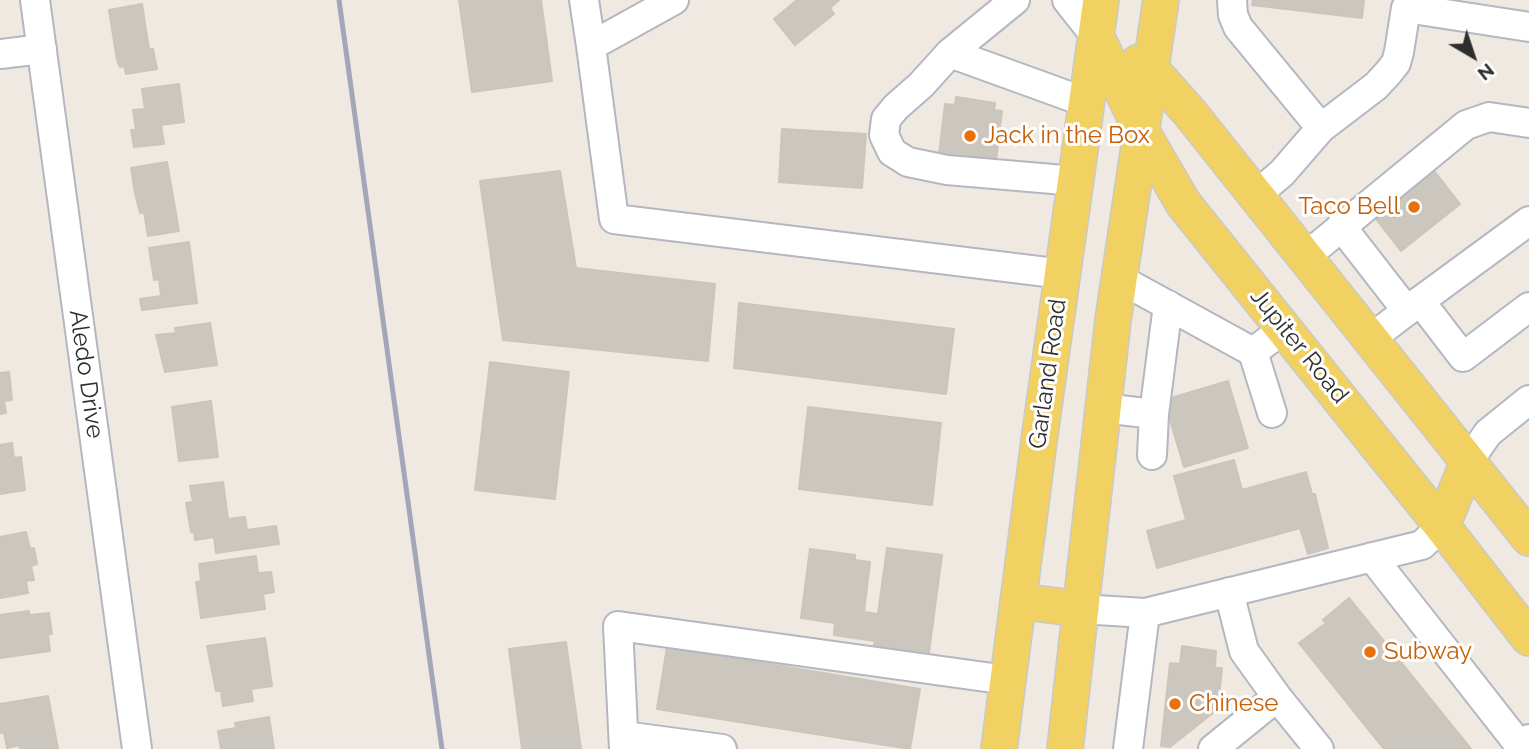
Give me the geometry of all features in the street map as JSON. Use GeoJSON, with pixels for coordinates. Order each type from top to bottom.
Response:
{"type":"FeatureCollection","features":[{"type":"Feature","properties":{"kind":"main road","name":"Garland Road"},"geometry":{"type":"LineString","coordinates":[[999,749],[1101,0]]}},
{"type":"Feature","properties":{"kind":"main road"},"geometry":{"type":"LineString","coordinates":[[1065,749],[1118,278],[1161,0]]}},
{"type":"Feature","properties":{"kind":"main road","name":"Jupiter Road"},"geometry":{"type":"LineString","coordinates":[[1097,38],[1151,69],[1190,113],[1529,538]]}},
{"type":"Feature","properties":{"kind":"main road","name":"Jupiter Road"},"geometry":{"type":"LineString","coordinates":[[1097,38],[1142,132],[1184,203],[1443,526],[1529,638]]}},
{"type":"Feature","properties":{"kind":"main road"},"geometry":{"type":"LineString","coordinates":[[1443,526],[1468,462]]}},
{"type":"Feature","properties":{"kind":"main road"},"geometry":{"type":"LineString","coordinates":[[1018,601],[1081,609]]}},
{"type":"Feature","properties":{"kind":"street","name":"Aledo Drive"},"geometry":{"type":"LineString","coordinates":[[35,0],[137,749]]}},
{"type":"Feature","properties":{"kind":"street"},"geometry":{"type":"LineString","coordinates":[[584,0],[614,219],[1063,274]]}},
{"type":"Feature","properties":{"kind":"street"},"geometry":{"type":"LineString","coordinates":[[591,46],[674,0]]}},
{"type":"Feature","properties":{"kind":"street"},"geometry":{"type":"LineString","coordinates":[[1015,0],[950,53],[921,85],[895,107],[886,119],[884,135],[892,152],[908,162],[947,170],[1076,181]]}},
{"type":"Feature","properties":{"kind":"street","name":"Jupiter Road"},"geometry":{"type":"LineString","coordinates":[[1068,0],[1097,38]]}},
{"type":"Feature","properties":{"kind":"street"},"geometry":{"type":"LineString","coordinates":[[1232,0],[1233,15],[1238,27],[1321,128]]}},
{"type":"Feature","properties":{"kind":"street"},"geometry":{"type":"LineString","coordinates":[[1256,195],[1282,173],[1321,128],[1376,86],[1396,63],[1406,4],[1478,9],[1529,27]]}},
{"type":"Feature","properties":{"kind":"street"},"geometry":{"type":"LineString","coordinates":[[0,54],[42,49]]}},
{"type":"Feature","properties":{"kind":"street"},"geometry":{"type":"LineString","coordinates":[[950,53],[1087,103]]}},
{"type":"Feature","properties":{"kind":"street"},"geometry":{"type":"LineString","coordinates":[[1305,257],[1466,125],[1489,117],[1529,123]]}},
{"type":"Feature","properties":{"kind":"street"},"geometry":{"type":"LineString","coordinates":[[1370,339],[1529,221]]}},
{"type":"Feature","properties":{"kind":"street"},"geometry":{"type":"LineString","coordinates":[[1341,226],[1463,358],[1529,307]]}},
{"type":"Feature","properties":{"kind":"street"},"geometry":{"type":"LineString","coordinates":[[1118,278],[1253,352],[1272,413]]}},
{"type":"Feature","properties":{"kind":"street"},"geometry":{"type":"LineString","coordinates":[[1152,454],[1154,414],[1168,305]]}},
{"type":"Feature","properties":{"kind":"street"},"geometry":{"type":"LineString","coordinates":[[1253,352],[1285,328]]}},
{"type":"Feature","properties":{"kind":"street"},"geometry":{"type":"LineString","coordinates":[[1468,462],[1488,433],[1529,400]]}},
{"type":"Feature","properties":{"kind":"street"},"geometry":{"type":"LineString","coordinates":[[1103,408],[1154,414]]}},
{"type":"Feature","properties":{"kind":"street"},"geometry":{"type":"LineString","coordinates":[[1081,609],[1146,613],[1422,545],[1443,526]]}},
{"type":"Feature","properties":{"kind":"street"},"geometry":{"type":"LineString","coordinates":[[1372,557],[1520,746],[1529,739]]}},
{"type":"Feature","properties":{"kind":"street"},"geometry":{"type":"LineString","coordinates":[[1229,592],[1244,651],[1319,749]]}},
{"type":"Feature","properties":{"kind":"street"},"geometry":{"type":"LineString","coordinates":[[1128,749],[1146,613]]}},
{"type":"Feature","properties":{"kind":"street"},"geometry":{"type":"LineString","coordinates":[[722,749],[624,743],[618,626],[1007,680]]}},
{"type":"Feature","properties":{"kind":"street"},"geometry":{"type":"LineString","coordinates":[[1213,749],[1277,697]]}},
{"type":"Feature","properties":{"kind":"building"},"geometry":{"type":"Polygon","coordinates":[[[459,0],[541,0],[552,81],[472,92],[459,0]]]}},
{"type":"Feature","properties":{"kind":"building"},"geometry":{"type":"Polygon","coordinates":[[[797,0],[839,0],[830,8],[834,14],[795,45],[774,19],[797,0]]]}},
{"type":"Feature","properties":{"kind":"building"},"geometry":{"type":"Polygon","coordinates":[[[1253,0],[1364,0],[1362,18],[1252,5],[1253,0]]]}},
{"type":"Feature","properties":{"kind":"building"},"geometry":{"type":"Polygon","coordinates":[[[142,4],[149,49],[153,49],[157,69],[126,74],[124,66],[120,67],[117,60],[109,10],[142,4]]]}},
{"type":"Feature","properties":{"kind":"building"},"geometry":{"type":"Polygon","coordinates":[[[179,84],[184,122],[161,125],[164,144],[134,147],[131,130],[136,130],[133,110],[145,109],[142,89],[179,84]]]}},
{"type":"Feature","properties":{"kind":"building","name":"Jack in the Box"},"geometry":{"type":"Polygon","coordinates":[[[956,97],[995,103],[994,110],[1002,111],[995,169],[938,162],[945,104],[955,105],[956,97]]]}},
{"type":"Feature","properties":{"kind":"building"},"geometry":{"type":"Polygon","coordinates":[[[782,129],[866,134],[862,188],[779,182],[782,129]]]}},
{"type":"Feature","properties":{"kind":"building"},"geometry":{"type":"Polygon","coordinates":[[[167,162],[179,231],[148,236],[144,212],[140,213],[135,193],[131,168],[167,162]]]}},
{"type":"Feature","properties":{"kind":"building","name":"Taco Bell"},"geometry":{"type":"Polygon","coordinates":[[[1428,163],[1460,204],[1401,251],[1369,210],[1428,163]]]}},
{"type":"Feature","properties":{"kind":"building"},"geometry":{"type":"Polygon","coordinates":[[[560,171],[576,268],[715,284],[708,361],[503,340],[480,181],[560,171]]]}},
{"type":"Feature","properties":{"kind":"building"},"geometry":{"type":"Polygon","coordinates":[[[189,242],[197,303],[142,310],[140,299],[161,296],[159,279],[154,280],[149,248],[189,242]]]}},
{"type":"Feature","properties":{"kind":"building"},"geometry":{"type":"Polygon","coordinates":[[[739,303],[954,329],[946,394],[734,368],[739,303]]]}},
{"type":"Feature","properties":{"kind":"building"},"geometry":{"type":"Polygon","coordinates":[[[210,323],[217,365],[165,372],[156,335],[176,333],[175,328],[210,323]]]}},
{"type":"Feature","properties":{"kind":"building"},"geometry":{"type":"Polygon","coordinates":[[[490,362],[569,372],[555,499],[475,490],[490,362]]]}},
{"type":"Feature","properties":{"kind":"building"},"geometry":{"type":"Polygon","coordinates":[[[9,372],[12,400],[4,401],[6,413],[0,414],[0,373],[9,372]]]}},
{"type":"Feature","properties":{"kind":"building"},"geometry":{"type":"Polygon","coordinates":[[[1228,381],[1248,448],[1184,467],[1164,400],[1228,381]]]}},
{"type":"Feature","properties":{"kind":"building"},"geometry":{"type":"Polygon","coordinates":[[[211,401],[218,457],[179,461],[172,407],[211,401]]]}},
{"type":"Feature","properties":{"kind":"building"},"geometry":{"type":"Polygon","coordinates":[[[808,407],[941,423],[932,505],[799,489],[808,407]]]}},
{"type":"Feature","properties":{"kind":"building"},"geometry":{"type":"Polygon","coordinates":[[[12,443],[14,458],[21,457],[25,490],[0,494],[0,445],[12,443]]]}},
{"type":"Feature","properties":{"kind":"building"},"geometry":{"type":"Polygon","coordinates":[[[1234,460],[1242,490],[1306,472],[1312,494],[1315,494],[1328,548],[1308,554],[1300,528],[1157,568],[1147,531],[1186,520],[1174,476],[1234,460]]]}},
{"type":"Feature","properties":{"kind":"building"},"geometry":{"type":"Polygon","coordinates":[[[223,482],[228,519],[245,517],[247,530],[276,526],[279,544],[216,553],[214,537],[195,540],[186,503],[193,502],[190,486],[223,482]]]}},
{"type":"Feature","properties":{"kind":"building"},"geometry":{"type":"Polygon","coordinates":[[[26,532],[30,549],[34,548],[37,564],[31,566],[34,580],[26,581],[28,593],[0,598],[0,537],[26,532]]]}},
{"type":"Feature","properties":{"kind":"building"},"geometry":{"type":"Polygon","coordinates":[[[887,548],[942,555],[929,652],[874,645],[875,641],[834,635],[835,623],[801,618],[810,549],[855,555],[855,560],[870,562],[864,612],[878,614],[887,548]]]}},
{"type":"Feature","properties":{"kind":"building"},"geometry":{"type":"Polygon","coordinates":[[[256,556],[258,573],[271,572],[274,592],[263,594],[265,609],[201,618],[196,582],[201,581],[199,564],[256,556]]]}},
{"type":"Feature","properties":{"kind":"building"},"geometry":{"type":"Polygon","coordinates":[[[1349,598],[1471,749],[1384,749],[1299,643],[1326,623],[1323,620],[1349,598]]]}},
{"type":"Feature","properties":{"kind":"building"},"geometry":{"type":"Polygon","coordinates":[[[29,611],[29,615],[49,613],[52,634],[48,634],[50,651],[0,658],[0,615],[29,611]]]}},
{"type":"Feature","properties":{"kind":"building"},"geometry":{"type":"Polygon","coordinates":[[[265,638],[272,686],[251,689],[253,701],[223,706],[221,691],[216,691],[207,646],[265,638]]]}},
{"type":"Feature","properties":{"kind":"building"},"geometry":{"type":"Polygon","coordinates":[[[566,642],[581,749],[522,749],[509,649],[566,642]]]}},
{"type":"Feature","properties":{"kind":"building"},"geometry":{"type":"Polygon","coordinates":[[[1182,646],[1216,651],[1215,668],[1222,668],[1218,709],[1170,747],[1161,746],[1170,663],[1180,664],[1182,646]]]}},
{"type":"Feature","properties":{"kind":"building"},"geometry":{"type":"Polygon","coordinates":[[[667,647],[920,689],[910,749],[657,709],[667,647]]]}},
{"type":"Feature","properties":{"kind":"building"},"geometry":{"type":"Polygon","coordinates":[[[48,696],[58,749],[20,749],[19,745],[7,748],[4,733],[0,733],[0,704],[48,696]]]}},
{"type":"Feature","properties":{"kind":"building"},"geometry":{"type":"Polygon","coordinates":[[[269,717],[274,749],[221,749],[218,731],[236,728],[235,723],[269,717]]]}},
{"type":"Feature","properties":{"kind":"railway"},"geometry":{"type":"LineString","coordinates":[[339,0],[442,749]]}},
{"type":"Feature","properties":{"kind":"place","name":"Jack in the Box"},"geometry":{"type":"Point","coordinates":[970,136]}},
{"type":"Feature","properties":{"kind":"place","name":"Taco Bell"},"geometry":{"type":"Point","coordinates":[1414,207]}},
{"type":"Feature","properties":{"kind":"place","name":"Subway"},"geometry":{"type":"Point","coordinates":[1370,652]}},
{"type":"Feature","properties":{"kind":"place","name":"Chinese"},"geometry":{"type":"Point","coordinates":[1175,704]}}]}
